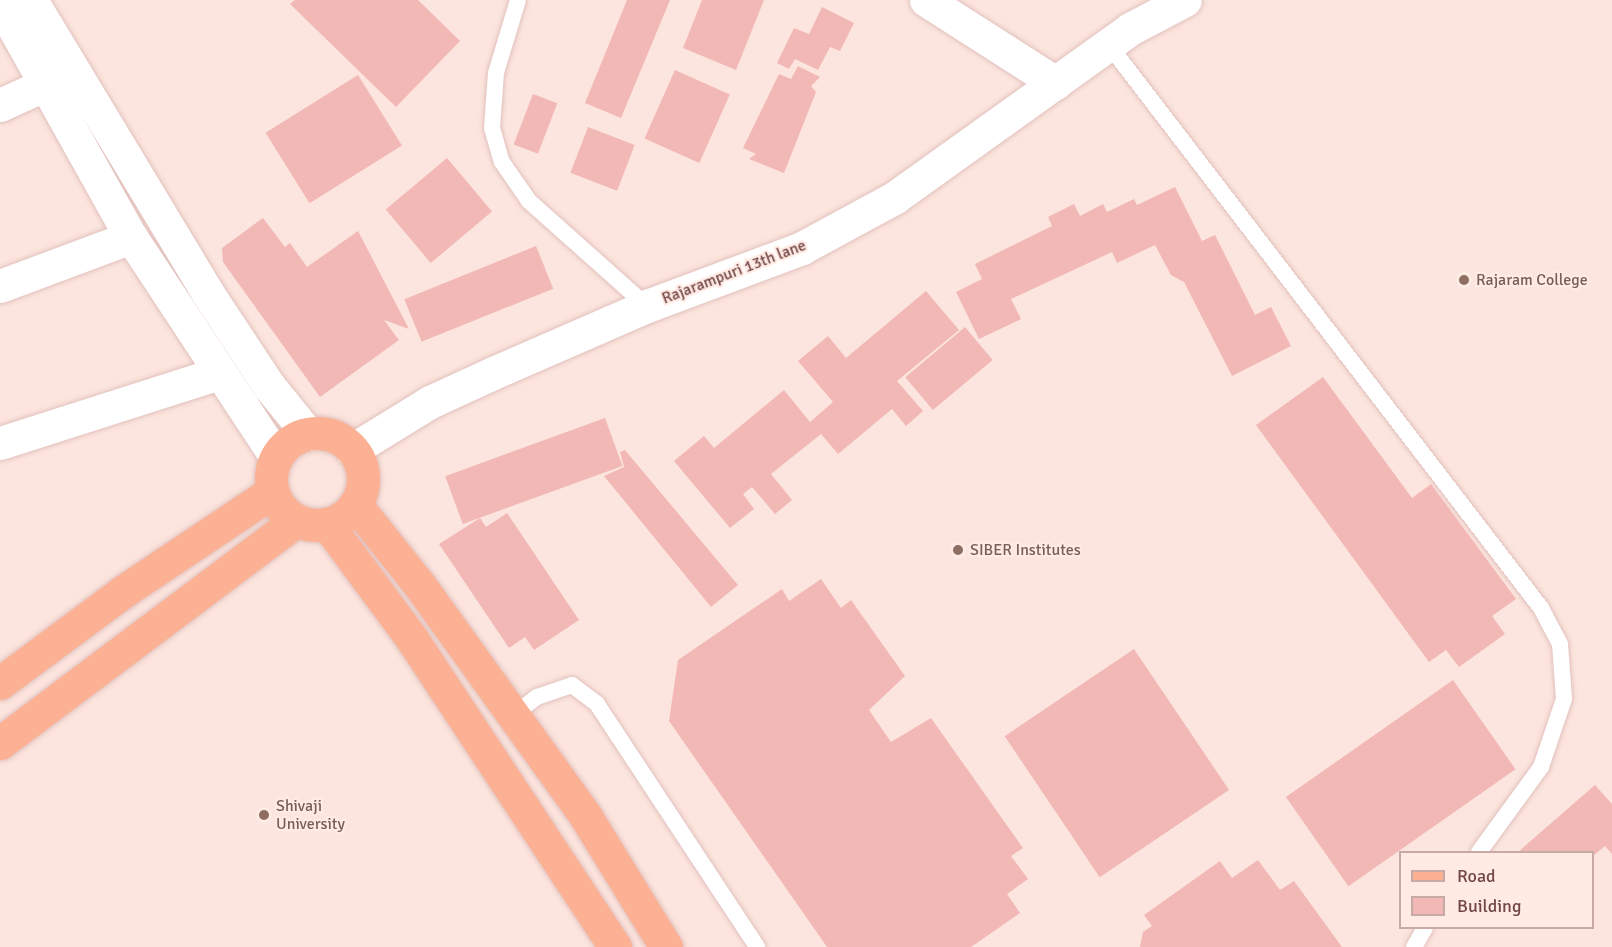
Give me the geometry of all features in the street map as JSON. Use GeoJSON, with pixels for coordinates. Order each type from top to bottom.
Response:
{"type":"FeatureCollection","features":[{"type":"Feature","properties":{"kind":"main road"},"geometry":{"type":"LineString","coordinates":[[0,743],[312,522],[347,513],[355,504],[362,481],[359,461],[352,450],[335,437],[308,435],[290,443],[276,457],[270,479],[272,492],[284,512],[312,522],[418,649],[615,947]]}},
{"type":"Feature","properties":{"kind":"main road"},"geometry":{"type":"LineString","coordinates":[[0,683],[121,592],[272,492]]}},
{"type":"Feature","properties":{"kind":"main road"},"geometry":{"type":"LineString","coordinates":[[355,504],[421,587],[511,717],[586,817],[666,947]]}},
{"type":"Feature","properties":{"kind":"street"},"geometry":{"type":"LineString","coordinates":[[31,0],[207,292],[269,386],[308,435]]}},
{"type":"Feature","properties":{"kind":"street"},"geometry":{"type":"LineString","coordinates":[[926,0],[1056,83]]}},
{"type":"Feature","properties":{"kind":"street","name":"Rajarampuri 13th lane"},"geometry":{"type":"LineString","coordinates":[[352,450],[430,402],[648,306],[802,248],[894,198],[1109,45],[1185,0]]}},
{"type":"Feature","properties":{"kind":"street"},"geometry":{"type":"LineString","coordinates":[[0,3],[48,82],[131,237],[276,457]]}},
{"type":"Feature","properties":{"kind":"street"},"geometry":{"type":"LineString","coordinates":[[0,105],[48,82]]}},
{"type":"Feature","properties":{"kind":"street"},"geometry":{"type":"LineString","coordinates":[[0,286],[131,237]]}},
{"type":"Feature","properties":{"kind":"street"},"geometry":{"type":"LineString","coordinates":[[0,443],[219,373]]}},
{"type":"Feature","properties":{"kind":"lane"},"geometry":{"type":"LineString","coordinates":[[518,0],[496,73],[492,128],[502,162],[529,201],[648,306]]}},
{"type":"Feature","properties":{"kind":"lane"},"geometry":{"type":"LineString","coordinates":[[1109,45],[1541,608],[1560,644],[1564,699],[1541,767],[1480,851]]}},
{"type":"Feature","properties":{"kind":"lane"},"geometry":{"type":"LineString","coordinates":[[511,717],[537,697],[572,685],[597,704],[757,947]]}},
{"type":"Feature","properties":{"kind":"lane"},"geometry":{"type":"LineString","coordinates":[[1414,947],[1424,929]]}},
{"type":"Feature","properties":{"kind":"building"},"geometry":{"type":"Polygon","coordinates":[[[295,0],[418,0],[460,41],[396,107],[290,4],[295,0]]]}},
{"type":"Feature","properties":{"kind":"building"},"geometry":{"type":"Polygon","coordinates":[[[627,0],[670,0],[621,118],[585,103],[627,0]]]}},
{"type":"Feature","properties":{"kind":"building"},"geometry":{"type":"Polygon","coordinates":[[[702,0],[764,0],[736,70],[683,48],[702,0]]]}},
{"type":"Feature","properties":{"kind":"building"},"geometry":{"type":"Polygon","coordinates":[[[822,7],[854,23],[840,51],[830,47],[818,70],[795,59],[789,69],[777,63],[794,28],[809,34],[822,7]]]}},
{"type":"Feature","properties":{"kind":"building"},"geometry":{"type":"Polygon","coordinates":[[[798,66],[820,77],[811,86],[816,92],[784,173],[749,159],[756,154],[743,148],[779,74],[791,79],[798,66]]]}},
{"type":"Feature","properties":{"kind":"building"},"geometry":{"type":"Polygon","coordinates":[[[675,70],[730,94],[699,163],[644,139],[675,70]]]}},
{"type":"Feature","properties":{"kind":"building"},"geometry":{"type":"Polygon","coordinates":[[[358,75],[402,145],[310,203],[266,133],[358,75]]]}},
{"type":"Feature","properties":{"kind":"building"},"geometry":{"type":"Polygon","coordinates":[[[533,94],[557,103],[538,154],[514,144],[533,94]]]}},
{"type":"Feature","properties":{"kind":"building"},"geometry":{"type":"Polygon","coordinates":[[[588,127],[635,145],[617,191],[570,173],[588,127]]]}},
{"type":"Feature","properties":{"kind":"building"},"geometry":{"type":"Polygon","coordinates":[[[447,158],[492,212],[431,263],[386,209],[447,158]]]}},
{"type":"Feature","properties":{"kind":"building"},"geometry":{"type":"Polygon","coordinates":[[[1175,187],[1202,241],[1215,235],[1255,315],[1271,307],[1291,346],[1232,376],[1184,282],[1171,275],[1155,245],[1117,263],[1112,252],[1011,299],[1021,319],[979,339],[956,292],[982,279],[975,264],[1052,226],[1048,217],[1074,204],[1080,216],[1103,204],[1107,212],[1134,199],[1137,205],[1175,187]]]}},
{"type":"Feature","properties":{"kind":"building"},"geometry":{"type":"Polygon","coordinates":[[[263,218],[285,247],[290,243],[307,267],[358,231],[409,329],[384,320],[399,340],[320,397],[223,262],[222,248],[263,218]]]}},
{"type":"Feature","properties":{"kind":"building"},"geometry":{"type":"Polygon","coordinates":[[[536,246],[553,289],[422,342],[404,299],[536,246]]]}},
{"type":"Feature","properties":{"kind":"building"},"geometry":{"type":"Polygon","coordinates":[[[926,291],[959,330],[897,381],[923,411],[906,426],[892,409],[838,454],[821,434],[771,474],[792,500],[775,514],[752,487],[743,494],[754,509],[730,528],[674,461],[704,436],[714,448],[784,390],[810,422],[833,402],[798,361],[828,336],[846,358],[926,291]]]}},
{"type":"Feature","properties":{"kind":"building"},"geometry":{"type":"Polygon","coordinates":[[[965,327],[993,360],[933,410],[905,377],[965,327]]]}},
{"type":"Feature","properties":{"kind":"building"},"geometry":{"type":"Polygon","coordinates":[[[1323,377],[1412,498],[1431,484],[1516,599],[1492,616],[1505,634],[1459,667],[1446,650],[1429,662],[1256,425],[1323,377]]]}},
{"type":"Feature","properties":{"kind":"building"},"geometry":{"type":"Polygon","coordinates":[[[605,418],[622,466],[463,524],[445,476],[605,418]]]}},
{"type":"Feature","properties":{"kind":"building"},"geometry":{"type":"Polygon","coordinates":[[[625,450],[738,585],[711,607],[604,476],[624,467],[620,452],[625,450]]]}},
{"type":"Feature","properties":{"kind":"building"},"geometry":{"type":"Polygon","coordinates":[[[507,513],[579,620],[534,650],[525,637],[509,648],[439,544],[480,518],[486,527],[507,513]]]}},
{"type":"Feature","properties":{"kind":"building"},"geometry":{"type":"Polygon","coordinates":[[[821,579],[841,608],[851,600],[905,676],[869,710],[891,742],[931,718],[1023,848],[1011,856],[1028,879],[1007,894],[1020,913],[971,947],[827,947],[669,721],[678,660],[782,589],[789,601],[821,579]]]}},
{"type":"Feature","properties":{"kind":"building"},"geometry":{"type":"Polygon","coordinates":[[[1134,649],[1229,790],[1100,877],[1005,736],[1134,649]]]}},
{"type":"Feature","properties":{"kind":"building"},"geometry":{"type":"Polygon","coordinates":[[[1453,680],[1516,769],[1348,886],[1286,797],[1453,680]]]}},
{"type":"Feature","properties":{"kind":"building"},"geometry":{"type":"Polygon","coordinates":[[[1595,785],[1612,804],[1612,854],[1605,846],[1594,855],[1594,851],[1519,851],[1595,785]]]}},
{"type":"Feature","properties":{"kind":"building"},"geometry":{"type":"Polygon","coordinates":[[[1258,860],[1280,890],[1294,881],[1342,947],[1140,947],[1143,932],[1152,926],[1144,915],[1220,861],[1232,878],[1258,860]]]}},
{"type":"Feature","properties":{"kind":"place","name":"Rajaram College"},"geometry":{"type":"Point","coordinates":[1464,280]}},
{"type":"Feature","properties":{"kind":"place","name":"SIBER Institutes"},"geometry":{"type":"Point","coordinates":[958,550]}},
{"type":"Feature","properties":{"kind":"place","name":"Shivaji University"},"geometry":{"type":"Point","coordinates":[264,815]}}]}
